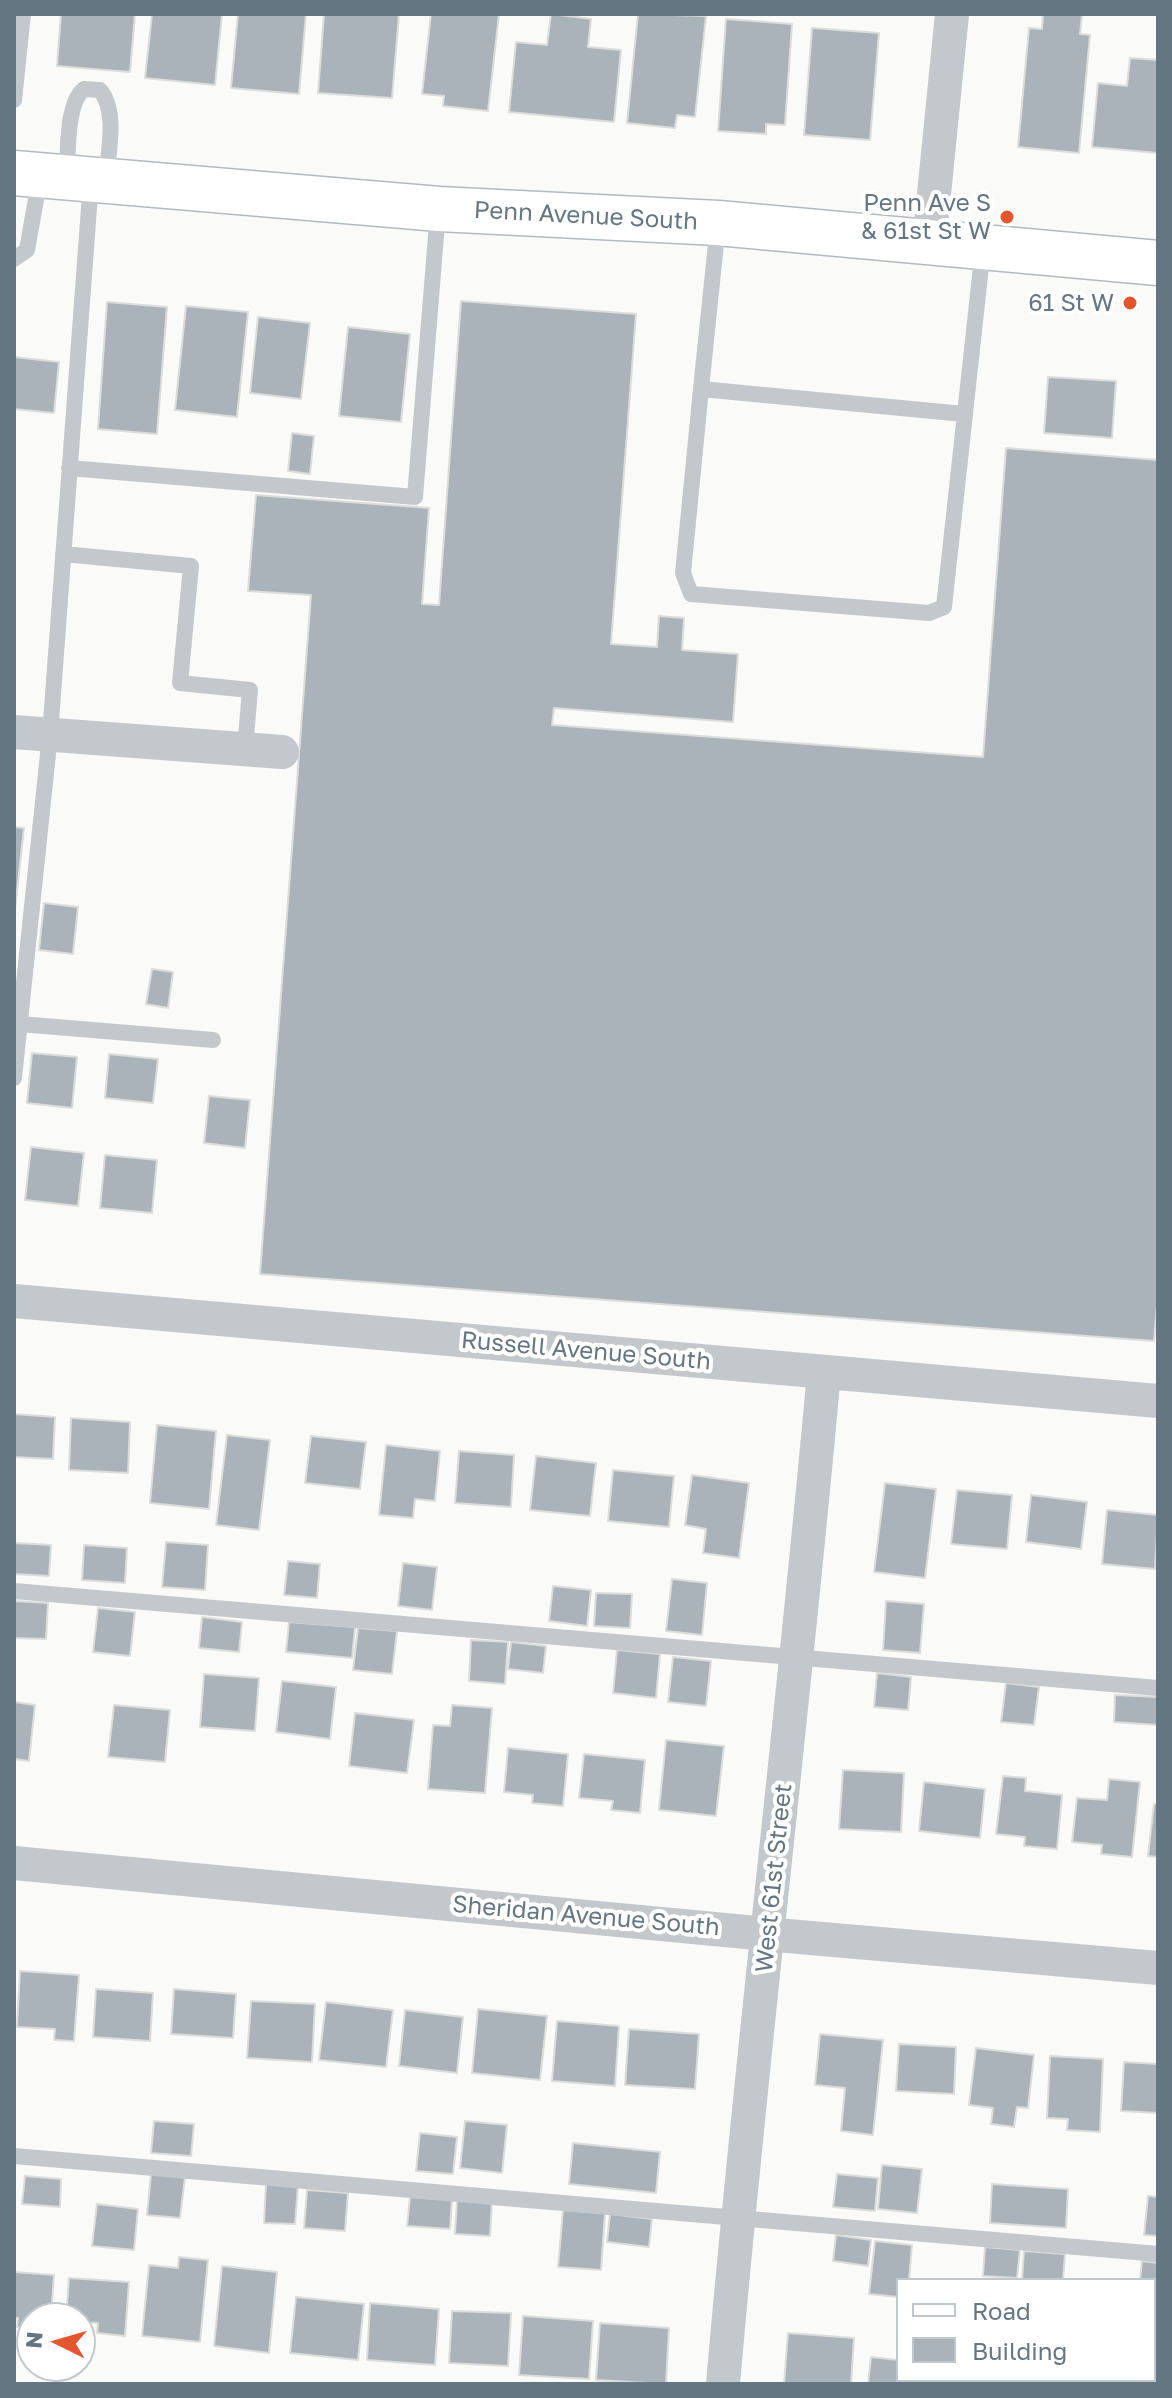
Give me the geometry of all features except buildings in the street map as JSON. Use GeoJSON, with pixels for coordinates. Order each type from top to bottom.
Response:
{"type":"FeatureCollection","features":[{"type":"Feature","properties":{"kind":"main road","name":"Penn Avenue South"},"geometry":{"type":"LineString","coordinates":[[64,177],[439,209],[718,223],[1158,263]]}},
{"type":"Feature","properties":{"kind":"street"},"geometry":{"type":"LineString","coordinates":[[929,244],[952,14]]}},
{"type":"Feature","properties":{"kind":"street"},"geometry":{"type":"LineString","coordinates":[[14,732],[282,752]]}},
{"type":"Feature","properties":{"kind":"street","name":"Russell Avenue South"},"geometry":{"type":"LineString","coordinates":[[14,1301],[1158,1401]]}},
{"type":"Feature","properties":{"kind":"street","name":"West 61st Street"},"geometry":{"type":"LineString","coordinates":[[723,2384],[798,1657],[824,1372]]}},
{"type":"Feature","properties":{"kind":"street","name":"Sheridan Avenue South"},"geometry":{"type":"LineString","coordinates":[[14,1863],[1158,1968]]}},
{"type":"Feature","properties":{"kind":"lane"},"geometry":{"type":"LineString","coordinates":[[14,100],[15,55],[23,14]]}},
{"type":"Feature","properties":{"kind":"lane"},"geometry":{"type":"LineString","coordinates":[[14,259],[27,250],[64,177],[109,120],[106,98],[100,90],[84,89],[76,95],[64,177],[69,468],[50,735],[14,1078]]}},
{"type":"Feature","properties":{"kind":"lane"},"geometry":{"type":"LineString","coordinates":[[69,468],[415,497],[439,209]]}},
{"type":"Feature","properties":{"kind":"lane"},"geometry":{"type":"LineString","coordinates":[[718,223],[683,573],[691,594],[929,613],[944,607],[983,246]]}},
{"type":"Feature","properties":{"kind":"lane"},"geometry":{"type":"LineString","coordinates":[[701,389],[964,414]]}},
{"type":"Feature","properties":{"kind":"lane"},"geometry":{"type":"LineString","coordinates":[[63,554],[191,566],[180,683],[250,690],[245,749]]}},
{"type":"Feature","properties":{"kind":"lane"},"geometry":{"type":"LineString","coordinates":[[20,1024],[213,1040]]}},
{"type":"Feature","properties":{"kind":"lane"},"geometry":{"type":"LineString","coordinates":[[14,1591],[1158,1688]]}},
{"type":"Feature","properties":{"kind":"lane"},"geometry":{"type":"LineString","coordinates":[[14,2156],[1158,2254]]}},
{"type":"Feature","properties":{"kind":"place","name":"Penn Ave S & 61st St W"},"geometry":{"type":"Point","coordinates":[1007,217]}},
{"type":"Feature","properties":{"kind":"place","name":"61 St W"},"geometry":{"type":"Point","coordinates":[1130,303]}}]}
